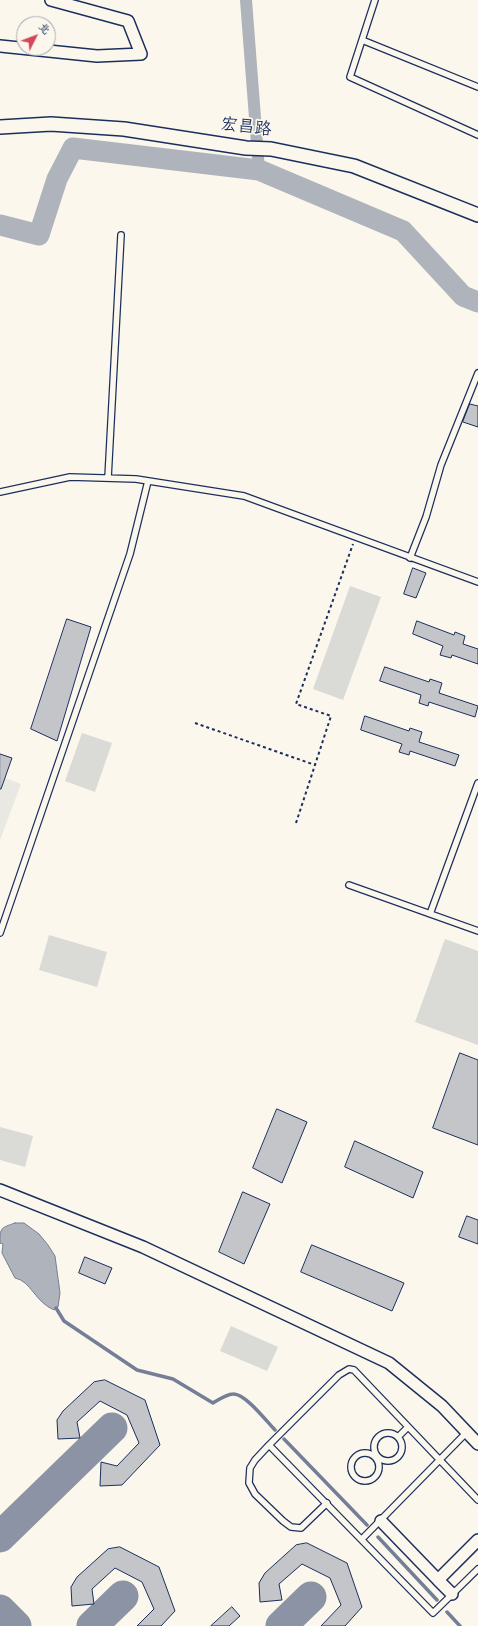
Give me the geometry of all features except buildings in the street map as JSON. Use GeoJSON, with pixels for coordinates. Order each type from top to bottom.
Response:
{"type":"FeatureCollection","features":[{"type":"Feature","properties":{"kind":"street"},"geometry":{"type":"LineString","coordinates":[[0,46],[97,56],[141,54],[128,20],[51,0]]}},
{"type":"Feature","properties":{"kind":"street","name":"宏昌路"},"geometry":{"type":"LineString","coordinates":[[0,127],[51,124],[124,129],[246,148],[271,149],[354,166],[478,215]]}},
{"type":"Feature","properties":{"kind":"street"},"geometry":{"type":"LineString","coordinates":[[0,1190],[143,1247],[389,1364],[442,1406],[478,1444]]}},
{"type":"Feature","properties":{"kind":"street"},"geometry":{"type":"LineString","coordinates":[[381,1521],[452,1594]]}},
{"type":"Feature","properties":{"kind":"street"},"geometry":{"type":"LineString","coordinates":[[438,1580],[478,1540]]}},
{"type":"Feature","properties":{"kind":"lane"},"geometry":{"type":"LineString","coordinates":[[375,0],[350,77],[478,135]]}},
{"type":"Feature","properties":{"kind":"lane"},"geometry":{"type":"LineString","coordinates":[[362,40],[478,87]]}},
{"type":"Feature","properties":{"kind":"lane"},"geometry":{"type":"LineString","coordinates":[[108,478],[120,235]]}},
{"type":"Feature","properties":{"kind":"lane"},"geometry":{"type":"LineString","coordinates":[[410,558],[426,517],[441,465],[478,373]]}},
{"type":"Feature","properties":{"kind":"lane"},"geometry":{"type":"LineString","coordinates":[[0,492],[70,477],[136,479],[244,496],[478,582]]}},
{"type":"Feature","properties":{"kind":"lane"},"geometry":{"type":"LineString","coordinates":[[0,933],[130,554],[148,481]]}},
{"type":"Feature","properties":{"kind":"lane"},"geometry":{"type":"LineString","coordinates":[[430,914],[478,783]]}},
{"type":"Feature","properties":{"kind":"lane"},"geometry":{"type":"LineString","coordinates":[[349,884],[478,931]]}},
{"type":"Feature","properties":{"kind":"lane"},"geometry":{"type":"LineString","coordinates":[[327,1503],[301,1528],[291,1527],[283,1522],[255,1494],[249,1483],[250,1468],[255,1460],[269,1445],[339,1375],[349,1369],[354,1370],[478,1500]]}},
{"type":"Feature","properties":{"kind":"lane"},"geometry":{"type":"LineString","coordinates":[[398,1437],[408,1427]]}},
{"type":"Feature","properties":{"kind":"lane"},"geometry":{"type":"LineString","coordinates":[[362,1540],[467,1432]]}},
{"type":"Feature","properties":{"kind":"lane"},"geometry":{"type":"LineString","coordinates":[[398,1437],[391,1433],[387,1433],[379,1436],[374,1443],[376,1457],[378,1472],[374,1478],[370,1480],[362,1480],[355,1476],[352,1468],[354,1460],[362,1454],[376,1457],[389,1460],[397,1457],[402,1450],[402,1445],[398,1437]]}},
{"type":"Feature","properties":{"kind":"lane"},"geometry":{"type":"LineString","coordinates":[[269,1445],[433,1613],[478,1569]]}},
{"type":"Feature","properties":{"kind":"path"},"geometry":{"type":"LineString","coordinates":[[296,823],[331,716],[296,704],[355,537]]}},
{"type":"Feature","properties":{"kind":"path"},"geometry":{"type":"LineString","coordinates":[[195,723],[315,765]]}},
{"type":"Feature","properties":{"kind":"shaded area"},"geometry":{"type":"Polygon","coordinates":[[[350,586],[381,597],[343,700],[313,689],[350,586]]]}},
{"type":"Feature","properties":{"kind":"shaded area"},"geometry":{"type":"Polygon","coordinates":[[[82,733],[112,743],[95,792],[65,781],[82,733]]]}},
{"type":"Feature","properties":{"kind":"shaded area"},"geometry":{"type":"Polygon","coordinates":[[[0,776],[21,784],[0,840],[0,776]]]}},
{"type":"Feature","properties":{"kind":"shaded area"},"geometry":{"type":"Polygon","coordinates":[[[49,935],[107,952],[97,987],[39,970],[49,935]]]}},
{"type":"Feature","properties":{"kind":"shaded area"},"geometry":{"type":"Polygon","coordinates":[[[445,939],[478,951],[478,1045],[415,1022],[445,939]]]}},
{"type":"Feature","properties":{"kind":"shaded area"},"geometry":{"type":"Polygon","coordinates":[[[0,1127],[33,1136],[25,1167],[0,1160],[0,1127]]]}},
{"type":"Feature","properties":{"kind":"shaded area"},"geometry":{"type":"Polygon","coordinates":[[[15,1223],[24,1223],[39,1234],[55,1256],[60,1293],[58,1307],[54,1310],[42,1302],[25,1283],[15,1278],[2,1253],[3,1244],[0,1243],[1,1231],[4,1227],[15,1223]]]}},
{"type":"Feature","properties":{"kind":"shaded area"},"geometry":{"type":"Polygon","coordinates":[[[231,1326],[278,1347],[267,1371],[220,1351],[231,1326]]]}},
{"type":"Feature","properties":{"kind":"waterway"},"geometry":{"type":"LineString","coordinates":[[246,0],[259,170]]}},
{"type":"Feature","properties":{"kind":"waterway"},"geometry":{"type":"LineString","coordinates":[[0,225],[39,235],[57,179],[73,148],[259,170],[403,231],[463,296],[478,302]]}},
{"type":"Feature","properties":{"kind":"waterway"},"geometry":{"type":"LineString","coordinates":[[56,1308],[64,1321],[137,1370],[173,1379],[213,1403],[228,1395],[238,1395],[244,1398],[275,1430]]}},
{"type":"Feature","properties":{"kind":"waterway"},"geometry":{"type":"LineString","coordinates":[[284,1439],[367,1525]]}},
{"type":"Feature","properties":{"kind":"waterway"},"geometry":{"type":"LineString","coordinates":[[378,1537],[437,1600]]}},
{"type":"Feature","properties":{"kind":"waterway"},"geometry":{"type":"LineString","coordinates":[[447,1612],[460,1626]]}},
{"type":"Feature","properties":{"kind":"taxiway"},"geometry":{"type":"LineString","coordinates":[[0,1537],[112,1428]]}},
{"type":"Feature","properties":{"kind":"taxiway"},"geometry":{"type":"LineString","coordinates":[[92,1626],[123,1596]]}},
{"type":"Feature","properties":{"kind":"taxiway"},"geometry":{"type":"LineString","coordinates":[[281,1626],[311,1597]]}},
{"type":"Feature","properties":{"kind":"taxiway"},"geometry":{"type":"LineString","coordinates":[[0,1610],[16,1626]]}}]}
